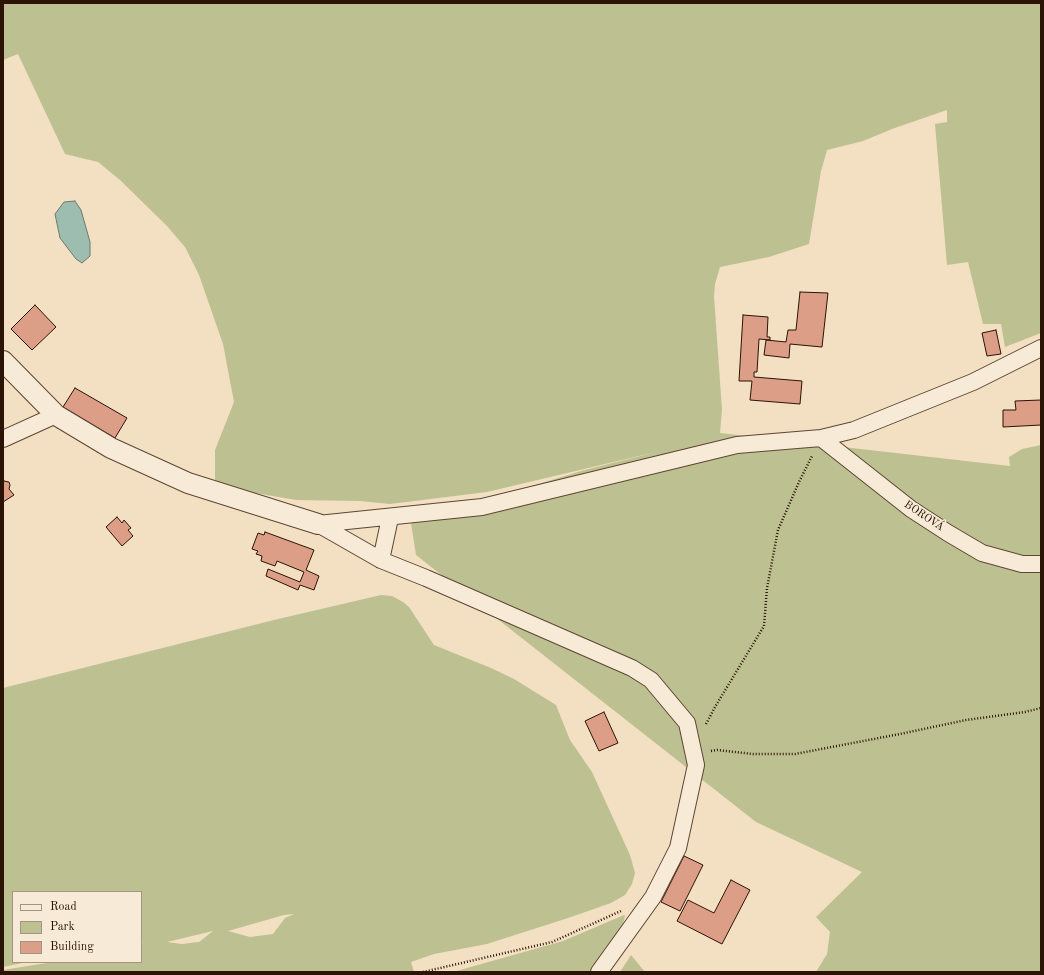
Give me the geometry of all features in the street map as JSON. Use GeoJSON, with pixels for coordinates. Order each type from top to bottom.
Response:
{"type":"FeatureCollection","features":[{"type":"Feature","properties":{"kind":"street"},"geometry":{"type":"LineString","coordinates":[[318,524],[390,518],[482,507],[737,445],[821,438],[854,430],[973,382],[1041,348]]}},
{"type":"Feature","properties":{"kind":"street"},"geometry":{"type":"LineString","coordinates":[[3,361],[56,415],[111,448],[188,483],[318,524],[381,560],[426,578],[632,668],[651,680],[687,723],[696,765],[678,848],[653,897],[599,972]]}},
{"type":"Feature","properties":{"kind":"street"},"geometry":{"type":"LineString","coordinates":[[3,439],[56,415]]}},
{"type":"Feature","properties":{"kind":"street","name":"BOROVÁ"},"geometry":{"type":"LineString","coordinates":[[821,438],[911,509],[948,534],[982,553],[1022,564],[1041,564]]}},
{"type":"Feature","properties":{"kind":"street"},"geometry":{"type":"LineString","coordinates":[[381,560],[390,518]]}},
{"type":"Feature","properties":{"kind":"path"},"geometry":{"type":"LineString","coordinates":[[705,727],[715,707],[764,626],[767,588],[778,530],[798,482],[821,438]]}},
{"type":"Feature","properties":{"kind":"path"},"geometry":{"type":"LineString","coordinates":[[696,765],[707,752],[717,750],[752,754],[795,754],[966,720],[1025,712],[1041,708]]}},
{"type":"Feature","properties":{"kind":"path"},"geometry":{"type":"LineString","coordinates":[[423,972],[552,942],[624,910]]}},
{"type":"Feature","properties":{"kind":"green space"},"geometry":{"type":"Polygon","coordinates":[[[3,3],[1041,3],[1041,333],[1005,347],[1001,324],[983,324],[968,262],[947,265],[935,124],[947,122],[947,110],[892,129],[863,141],[827,150],[821,171],[809,244],[769,257],[720,267],[715,284],[714,296],[722,410],[720,433],[1010,466],[1009,457],[1022,449],[1041,445],[1041,972],[816,972],[827,954],[830,932],[816,917],[862,872],[756,822],[416,555],[411,523],[581,471],[660,451],[487,492],[390,504],[360,501],[296,500],[232,489],[215,480],[215,450],[234,402],[223,344],[199,275],[185,247],[167,226],[120,180],[98,162],[65,154],[18,54],[3,60],[3,3]]]}},
{"type":"Feature","properties":{"kind":"green space"},"geometry":{"type":"Polygon","coordinates":[[[381,595],[392,596],[409,607],[434,645],[514,679],[556,705],[570,740],[592,772],[630,855],[635,873],[632,884],[625,895],[611,903],[487,944],[434,954],[411,962],[414,972],[3,972],[3,970],[47,963],[142,963],[143,942],[142,891],[12,891],[12,963],[22,963],[3,967],[3,688],[274,620],[381,595]],[[294,914],[284,915],[228,931],[250,937],[273,934],[285,918],[294,914]],[[213,931],[167,942],[182,944],[199,942],[213,931]]]}},
{"type":"Feature","properties":{"kind":"green space"},"geometry":{"type":"Polygon","coordinates":[[[624,915],[622,928],[589,972],[453,972],[563,941],[624,915]]]}},
{"type":"Feature","properties":{"kind":"green space"},"geometry":{"type":"Polygon","coordinates":[[[631,955],[645,972],[620,972],[631,955]]]}},
{"type":"Feature","properties":{"kind":"shaded area"},"geometry":{"type":"Polygon","coordinates":[[[75,201],[81,210],[90,242],[90,256],[82,263],[76,259],[60,238],[55,214],[64,202],[75,201]]]}},
{"type":"Feature","properties":{"kind":"building"},"geometry":{"type":"Polygon","coordinates":[[[800,292],[828,293],[822,347],[790,344],[789,358],[764,355],[766,340],[786,342],[788,330],[796,330],[800,292]]]}},
{"type":"Feature","properties":{"kind":"building"},"geometry":{"type":"Polygon","coordinates":[[[35,305],[56,327],[32,350],[11,329],[35,305]]]}},
{"type":"Feature","properties":{"kind":"building"},"geometry":{"type":"Polygon","coordinates":[[[743,315],[768,317],[767,337],[770,337],[770,340],[759,339],[757,372],[754,372],[754,377],[802,381],[800,404],[750,400],[752,381],[739,381],[743,315]]]}},
{"type":"Feature","properties":{"kind":"building"},"geometry":{"type":"Polygon","coordinates":[[[996,330],[1001,354],[987,356],[982,333],[996,330]]]}},
{"type":"Feature","properties":{"kind":"building"},"geometry":{"type":"Polygon","coordinates":[[[75,388],[127,418],[115,438],[63,407],[75,388]]]}},
{"type":"Feature","properties":{"kind":"building"},"geometry":{"type":"Polygon","coordinates":[[[1041,400],[1041,425],[1003,427],[1003,410],[1016,410],[1015,401],[1041,400]]]}},
{"type":"Feature","properties":{"kind":"building"},"geometry":{"type":"Polygon","coordinates":[[[3,479],[4,481],[9,482],[9,489],[14,495],[3,502],[3,479]]]}},
{"type":"Feature","properties":{"kind":"building"},"geometry":{"type":"Polygon","coordinates":[[[117,517],[122,523],[124,520],[131,528],[128,530],[133,536],[122,546],[106,527],[117,517]]]}},
{"type":"Feature","properties":{"kind":"building"},"geometry":{"type":"Polygon","coordinates":[[[265,532],[314,550],[306,570],[319,576],[314,590],[300,585],[298,590],[266,576],[268,569],[300,582],[304,572],[277,561],[275,566],[261,561],[262,556],[256,554],[258,551],[252,549],[258,533],[264,535],[265,532]]]}},
{"type":"Feature","properties":{"kind":"building"},"geometry":{"type":"Polygon","coordinates":[[[604,712],[618,743],[599,751],[585,721],[604,712]]]}},
{"type":"Feature","properties":{"kind":"building"},"geometry":{"type":"Polygon","coordinates":[[[684,856],[703,865],[680,911],[661,902],[684,856]]]}},
{"type":"Feature","properties":{"kind":"building"},"geometry":{"type":"Polygon","coordinates":[[[731,880],[750,890],[722,944],[677,921],[688,900],[714,913],[731,880]]]}}]}
